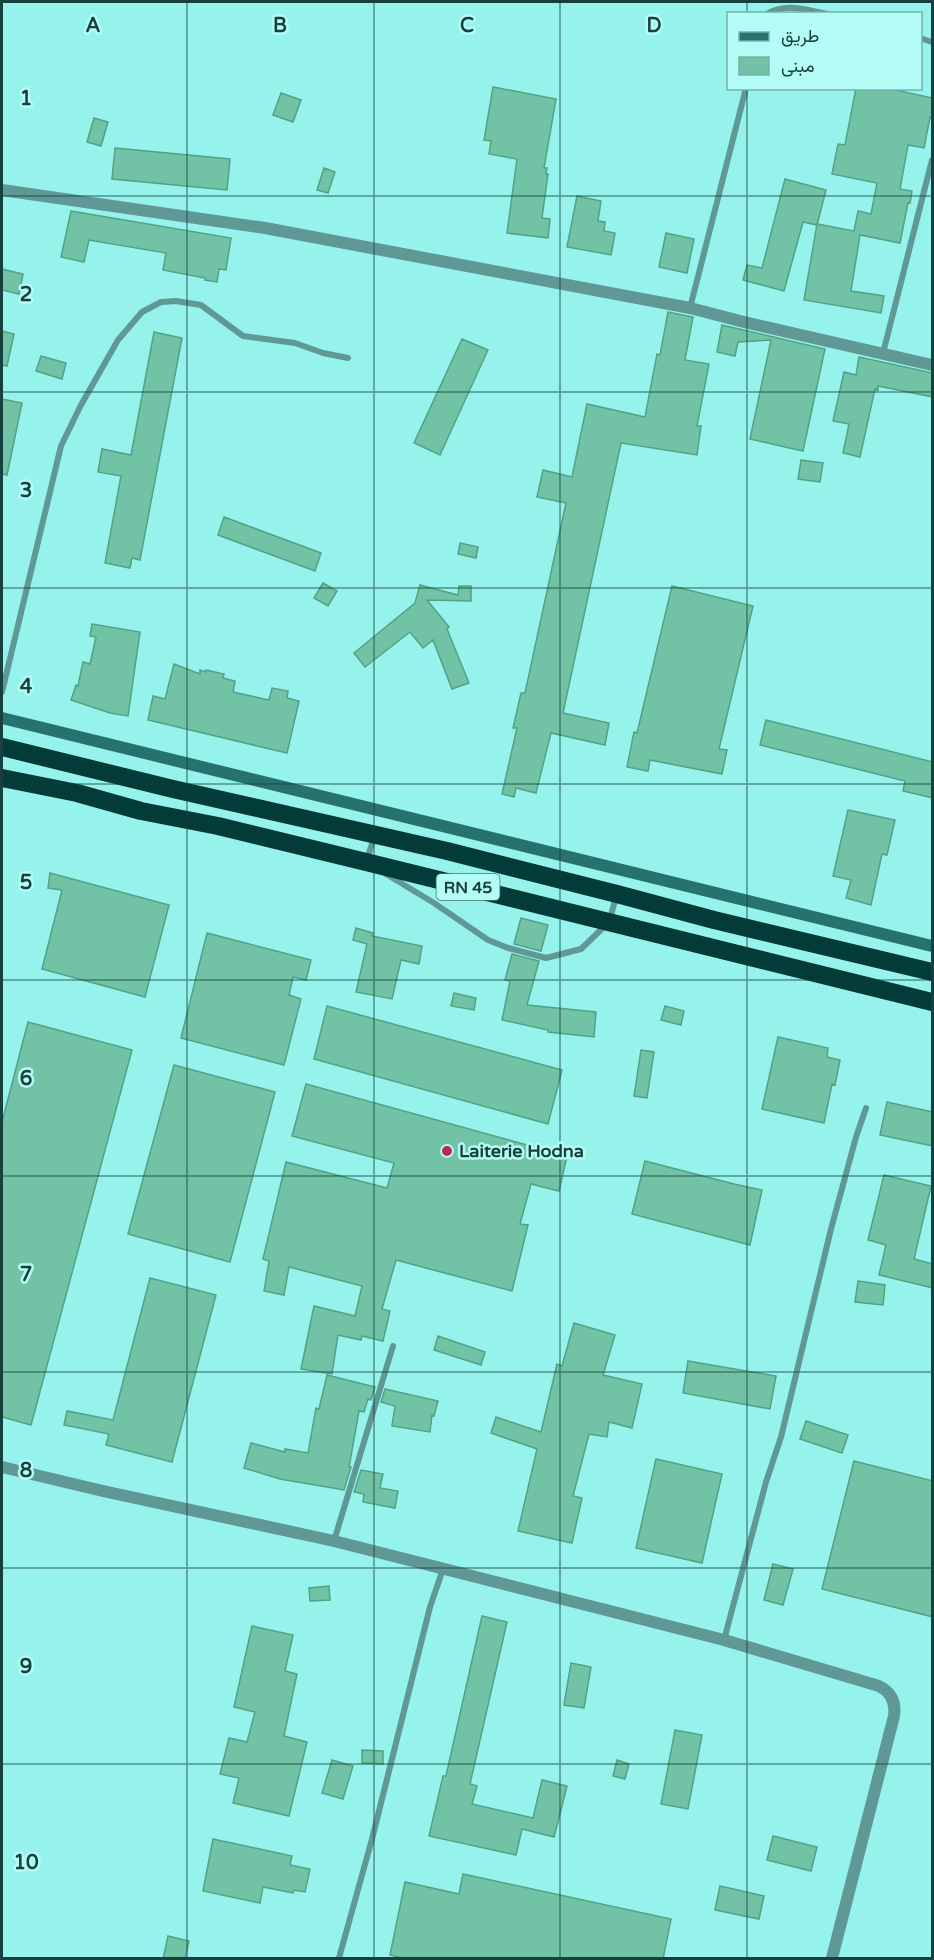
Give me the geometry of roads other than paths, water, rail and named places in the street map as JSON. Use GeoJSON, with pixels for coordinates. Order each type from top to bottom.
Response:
{"type":"FeatureCollection","features":[{"type":"Feature","properties":{"kind":"highway","name":"RN 45"},"geometry":{"type":"LineString","coordinates":[[2,747],[173,789],[447,851],[714,920],[933,972]]}},
{"type":"Feature","properties":{"kind":"highway","name":"RN 45"},"geometry":{"type":"LineString","coordinates":[[2,778],[77,793],[141,811],[218,826],[933,1002]]}},
{"type":"Feature","properties":{"kind":"main road"},"geometry":{"type":"LineString","coordinates":[[2,718],[933,946]]}},
{"type":"Feature","properties":{"kind":"street"},"geometry":{"type":"LineString","coordinates":[[2,190],[265,228],[690,308],[933,365]]}},
{"type":"Feature","properties":{"kind":"street"},"geometry":{"type":"LineString","coordinates":[[2,1467],[334,1541],[724,1640],[887,1690],[894,1704],[894,1716],[832,1959]]}},
{"type":"Feature","properties":{"kind":"lane"},"geometry":{"type":"LineString","coordinates":[[771,12],[776,8],[793,7],[817,12]]}},
{"type":"Feature","properties":{"kind":"lane"},"geometry":{"type":"LineString","coordinates":[[690,308],[745,90]]}},
{"type":"Feature","properties":{"kind":"lane"},"geometry":{"type":"LineString","coordinates":[[883,353],[933,160]]}},
{"type":"Feature","properties":{"kind":"lane"},"geometry":{"type":"LineString","coordinates":[[2,692],[61,446],[81,405],[118,340],[142,312],[160,302],[177,301],[201,305],[243,336],[295,343],[323,353],[348,358]]}},
{"type":"Feature","properties":{"kind":"lane"},"geometry":{"type":"LineString","coordinates":[[374,835],[366,862],[434,903],[488,940],[546,958],[581,949],[609,922],[617,894]]}},
{"type":"Feature","properties":{"kind":"lane"},"geometry":{"type":"LineString","coordinates":[[724,1640],[766,1482],[781,1437],[834,1220],[866,1108]]}},
{"type":"Feature","properties":{"kind":"lane"},"geometry":{"type":"LineString","coordinates":[[334,1541],[393,1346]]}},
{"type":"Feature","properties":{"kind":"lane"},"geometry":{"type":"LineString","coordinates":[[339,1959],[372,1839],[430,1607],[442,1569]]}},
{"type":"Feature","properties":{"kind":"place","name":"Laiterie Hodna"},"geometry":{"type":"Point","coordinates":[447,1151]}}]}
